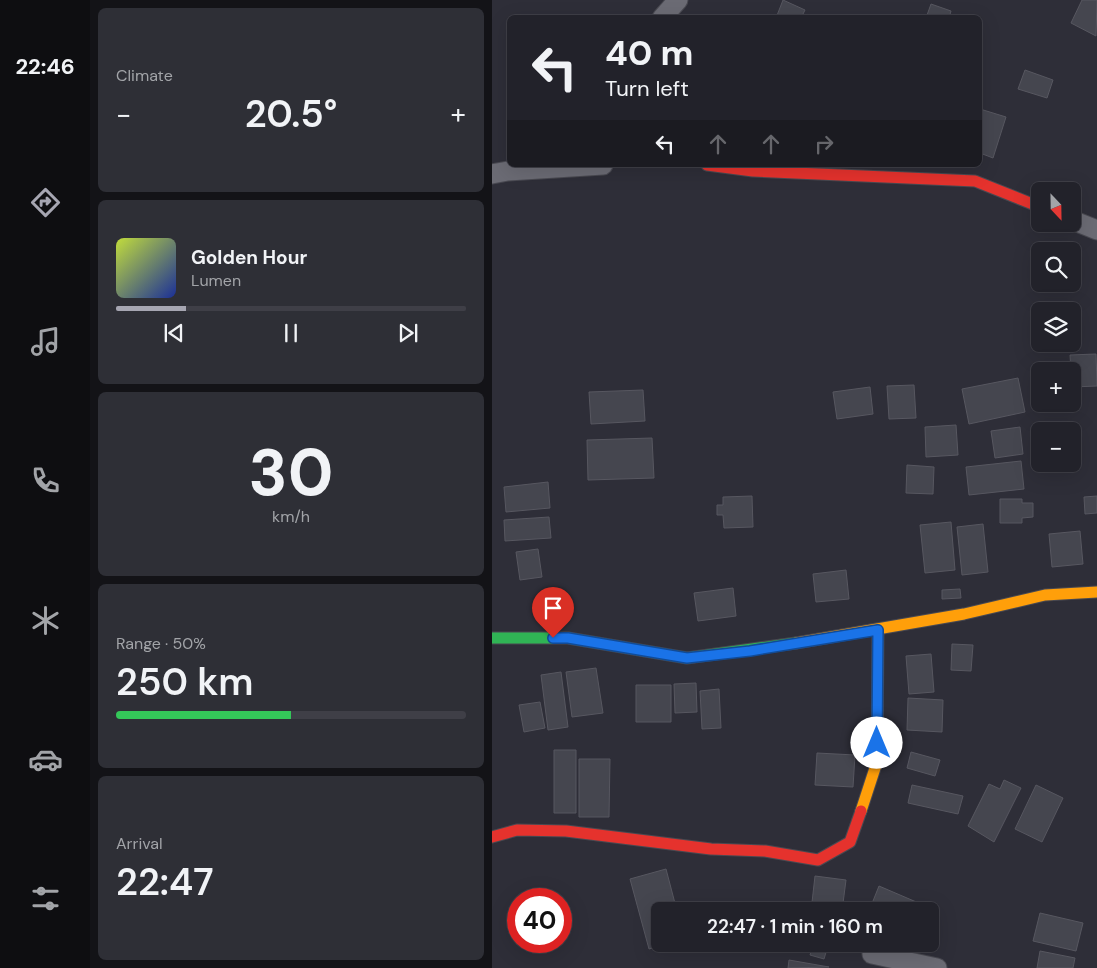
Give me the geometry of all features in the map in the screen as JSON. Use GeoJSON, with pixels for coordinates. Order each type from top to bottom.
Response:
{"type":"FeatureCollection","features":[{"type":"Feature","properties":{"kind":"street"},"geometry":{"type":"LineString","coordinates":[[665,15],[678,0]]}},
{"type":"Feature","properties":{"kind":"street"},"geometry":{"type":"LineString","coordinates":[[492,174],[508,171],[578,167]]}},
{"type":"Feature","properties":{"kind":"street"},"geometry":{"type":"LineString","coordinates":[[725,167],[975,181],[1031,203]]}},
{"type":"Feature","properties":{"kind":"street"},"geometry":{"type":"LineString","coordinates":[[1081,224],[1096,230]]}},
{"type":"Feature","properties":{"kind":"street"},"geometry":{"type":"LineString","coordinates":[[492,638],[568,638],[687,658],[750,651],[878,630],[964,614],[1044,595],[1096,592]]}},
{"type":"Feature","properties":{"kind":"street"},"geometry":{"type":"LineString","coordinates":[[492,837],[518,830],[566,831],[712,850],[765,851],[818,860],[850,842],[877,762],[878,630]]}},
{"type":"Feature","properties":{"kind":"street"},"geometry":{"type":"LineString","coordinates":[[872,954],[937,968]]}},
{"type":"Feature","properties":{"kind":"building"},"geometry":{"type":"Polygon","coordinates":[[[783,0],[805,10],[802,15],[777,15],[783,0]]]}},
{"type":"Feature","properties":{"kind":"building"},"geometry":{"type":"Polygon","coordinates":[[[1082,0],[1097,0],[1096,36],[1071,23],[1082,0]]]}},
{"type":"Feature","properties":{"kind":"building"},"geometry":{"type":"Polygon","coordinates":[[[931,4],[951,11],[950,15],[927,15],[931,4]]]}},
{"type":"Feature","properties":{"kind":"building"},"geometry":{"type":"Polygon","coordinates":[[[1025,70],[1053,80],[1047,98],[1018,89],[1025,70]]]}},
{"type":"Feature","properties":{"kind":"building"},"geometry":{"type":"Polygon","coordinates":[[[982,110],[1006,117],[993,158],[982,154],[982,110]]]}},
{"type":"Feature","properties":{"kind":"building"},"geometry":{"type":"Polygon","coordinates":[[[1096,354],[1097,386],[1081,387],[1081,362],[1070,362],[1070,355],[1096,354]]]}},
{"type":"Feature","properties":{"kind":"building"},"geometry":{"type":"Polygon","coordinates":[[[1018,378],[1025,412],[969,424],[962,389],[1018,378]]]}},
{"type":"Feature","properties":{"kind":"building"},"geometry":{"type":"Polygon","coordinates":[[[914,385],[916,418],[889,419],[887,386],[914,385]]]}},
{"type":"Feature","properties":{"kind":"building"},"geometry":{"type":"Polygon","coordinates":[[[870,387],[873,414],[837,419],[833,392],[870,387]]]}},
{"type":"Feature","properties":{"kind":"building"},"geometry":{"type":"Polygon","coordinates":[[[643,390],[645,421],[591,424],[589,392],[643,390]]]}},
{"type":"Feature","properties":{"kind":"building"},"geometry":{"type":"Polygon","coordinates":[[[956,425],[958,455],[926,457],[925,427],[956,425]]]}},
{"type":"Feature","properties":{"kind":"building"},"geometry":{"type":"Polygon","coordinates":[[[1020,427],[1023,454],[995,458],[991,431],[1020,427]]]}},
{"type":"Feature","properties":{"kind":"building"},"geometry":{"type":"Polygon","coordinates":[[[652,438],[654,478],[588,480],[587,440],[652,438]]]}},
{"type":"Feature","properties":{"kind":"building"},"geometry":{"type":"Polygon","coordinates":[[[1021,461],[1024,489],[969,495],[966,467],[1021,461]]]}},
{"type":"Feature","properties":{"kind":"building"},"geometry":{"type":"Polygon","coordinates":[[[907,465],[934,467],[933,494],[906,493],[907,465]]]}},
{"type":"Feature","properties":{"kind":"building"},"geometry":{"type":"Polygon","coordinates":[[[548,482],[550,508],[506,512],[504,487],[548,482]]]}},
{"type":"Feature","properties":{"kind":"building"},"geometry":{"type":"Polygon","coordinates":[[[752,496],[753,527],[724,528],[723,515],[717,515],[717,505],[723,505],[723,497],[752,496]]]}},
{"type":"Feature","properties":{"kind":"building"},"geometry":{"type":"Polygon","coordinates":[[[1097,496],[1097,513],[1085,514],[1084,497],[1097,496]]]}},
{"type":"Feature","properties":{"kind":"building"},"geometry":{"type":"Polygon","coordinates":[[[1000,499],[1022,499],[1022,503],[1033,503],[1033,517],[1022,518],[1022,523],[1000,523],[1000,499]]]}},
{"type":"Feature","properties":{"kind":"building"},"geometry":{"type":"Polygon","coordinates":[[[549,517],[551,538],[505,541],[504,520],[549,517]]]}},
{"type":"Feature","properties":{"kind":"building"},"geometry":{"type":"Polygon","coordinates":[[[951,522],[955,570],[925,573],[920,525],[951,522]]]}},
{"type":"Feature","properties":{"kind":"building"},"geometry":{"type":"Polygon","coordinates":[[[983,524],[988,572],[962,575],[957,527],[983,524]]]}},
{"type":"Feature","properties":{"kind":"building"},"geometry":{"type":"Polygon","coordinates":[[[1080,531],[1083,564],[1052,567],[1049,534],[1080,531]]]}},
{"type":"Feature","properties":{"kind":"building"},"geometry":{"type":"Polygon","coordinates":[[[538,549],[542,577],[520,580],[516,552],[538,549]]]}},
{"type":"Feature","properties":{"kind":"building"},"geometry":{"type":"Polygon","coordinates":[[[846,570],[849,599],[816,602],[813,574],[846,570]]]}},
{"type":"Feature","properties":{"kind":"building"},"geometry":{"type":"Polygon","coordinates":[[[733,588],[736,616],[698,621],[694,593],[733,588]]]}},
{"type":"Feature","properties":{"kind":"building"},"geometry":{"type":"Polygon","coordinates":[[[960,589],[961,598],[942,599],[942,590],[960,589]]]}},
{"type":"Feature","properties":{"kind":"building"},"geometry":{"type":"Polygon","coordinates":[[[952,644],[973,645],[971,671],[951,670],[952,644]]]}},
{"type":"Feature","properties":{"kind":"building"},"geometry":{"type":"Polygon","coordinates":[[[931,654],[934,692],[909,694],[906,656],[931,654]]]}},
{"type":"Feature","properties":{"kind":"building"},"geometry":{"type":"Polygon","coordinates":[[[596,668],[603,713],[572,717],[566,672],[596,668]]]}},
{"type":"Feature","properties":{"kind":"building"},"geometry":{"type":"Polygon","coordinates":[[[561,672],[568,727],[548,730],[541,675],[561,672]]]}},
{"type":"Feature","properties":{"kind":"building"},"geometry":{"type":"Polygon","coordinates":[[[696,683],[697,712],[675,713],[674,684],[696,683]]]}},
{"type":"Feature","properties":{"kind":"building"},"geometry":{"type":"Polygon","coordinates":[[[636,685],[671,685],[671,722],[636,722],[636,685]]]}},
{"type":"Feature","properties":{"kind":"building"},"geometry":{"type":"Polygon","coordinates":[[[719,689],[721,728],[702,729],[700,691],[719,689]]]}},
{"type":"Feature","properties":{"kind":"building"},"geometry":{"type":"Polygon","coordinates":[[[908,698],[943,700],[942,732],[907,730],[908,698]]]}},
{"type":"Feature","properties":{"kind":"building"},"geometry":{"type":"Polygon","coordinates":[[[540,702],[545,728],[524,732],[519,705],[540,702]]]}},
{"type":"Feature","properties":{"kind":"building"},"geometry":{"type":"Polygon","coordinates":[[[554,750],[576,750],[576,813],[554,813],[554,750]]]}},
{"type":"Feature","properties":{"kind":"building"},"geometry":{"type":"Polygon","coordinates":[[[911,752],[940,760],[935,776],[907,768],[911,752]]]}},
{"type":"Feature","properties":{"kind":"building"},"geometry":{"type":"Polygon","coordinates":[[[817,753],[855,755],[853,787],[815,785],[817,753]]]}},
{"type":"Feature","properties":{"kind":"building"},"geometry":{"type":"Polygon","coordinates":[[[579,759],[610,759],[609,817],[579,817],[579,759]]]}},
{"type":"Feature","properties":{"kind":"building"},"geometry":{"type":"Polygon","coordinates":[[[1004,780],[1021,788],[994,842],[968,826],[989,784],[1000,789],[1004,780]]]}},
{"type":"Feature","properties":{"kind":"building"},"geometry":{"type":"Polygon","coordinates":[[[912,785],[963,796],[958,814],[908,803],[912,785]]]}},
{"type":"Feature","properties":{"kind":"building"},"geometry":{"type":"Polygon","coordinates":[[[1036,785],[1063,798],[1042,842],[1015,829],[1036,785]]]}},
{"type":"Feature","properties":{"kind":"building"},"geometry":{"type":"Polygon","coordinates":[[[666,869],[675,902],[651,902],[651,948],[649,949],[630,879],[666,869]]]}},
{"type":"Feature","properties":{"kind":"building"},"geometry":{"type":"Polygon","coordinates":[[[815,876],[846,880],[843,902],[812,902],[815,876]]]}},
{"type":"Feature","properties":{"kind":"building"},"geometry":{"type":"Polygon","coordinates":[[[879,886],[916,902],[873,902],[879,886]]]}},
{"type":"Feature","properties":{"kind":"building"},"geometry":{"type":"Polygon","coordinates":[[[1040,913],[1083,923],[1076,951],[1033,941],[1040,913]]]}},
{"type":"Feature","properties":{"kind":"building"},"geometry":{"type":"Polygon","coordinates":[[[1040,951],[1075,958],[1073,968],[1037,968],[1040,951]]]}},
{"type":"Feature","properties":{"kind":"building"},"geometry":{"type":"Polygon","coordinates":[[[811,952],[826,952],[824,959],[810,955],[811,952]]]}},
{"type":"Feature","properties":{"kind":"building"},"geometry":{"type":"Polygon","coordinates":[[[789,960],[829,967],[788,968],[789,960]]]}},
{"type":"Feature","properties":{"kind":"traffic: fast"},"geometry":{"type":"LineString","coordinates":[[492,638],[568,638],[687,658],[796,643]]}},
{"type":"Feature","properties":{"kind":"traffic: slow"},"geometry":{"type":"LineString","coordinates":[[796,643],[964,614],[1045,595],[1097,592]]}},
{"type":"Feature","properties":{"kind":"traffic: slow"},"geometry":{"type":"LineString","coordinates":[[861,811],[877,762],[878,630]]}},
{"type":"Feature","properties":{"kind":"traffic: jam"},"geometry":{"type":"LineString","coordinates":[[722,167],[753,171],[975,181],[1031,203]]}},
{"type":"Feature","properties":{"kind":"traffic: jam"},"geometry":{"type":"LineString","coordinates":[[492,837],[517,830],[566,831],[711,849],[765,851],[818,860],[850,842],[861,811]]}},
{"type":"Feature","properties":{"kind":"route"},"geometry":{"type":"LineString","coordinates":[[553,638],[568,638],[687,658],[750,651],[878,630],[877,743]]}}]}
